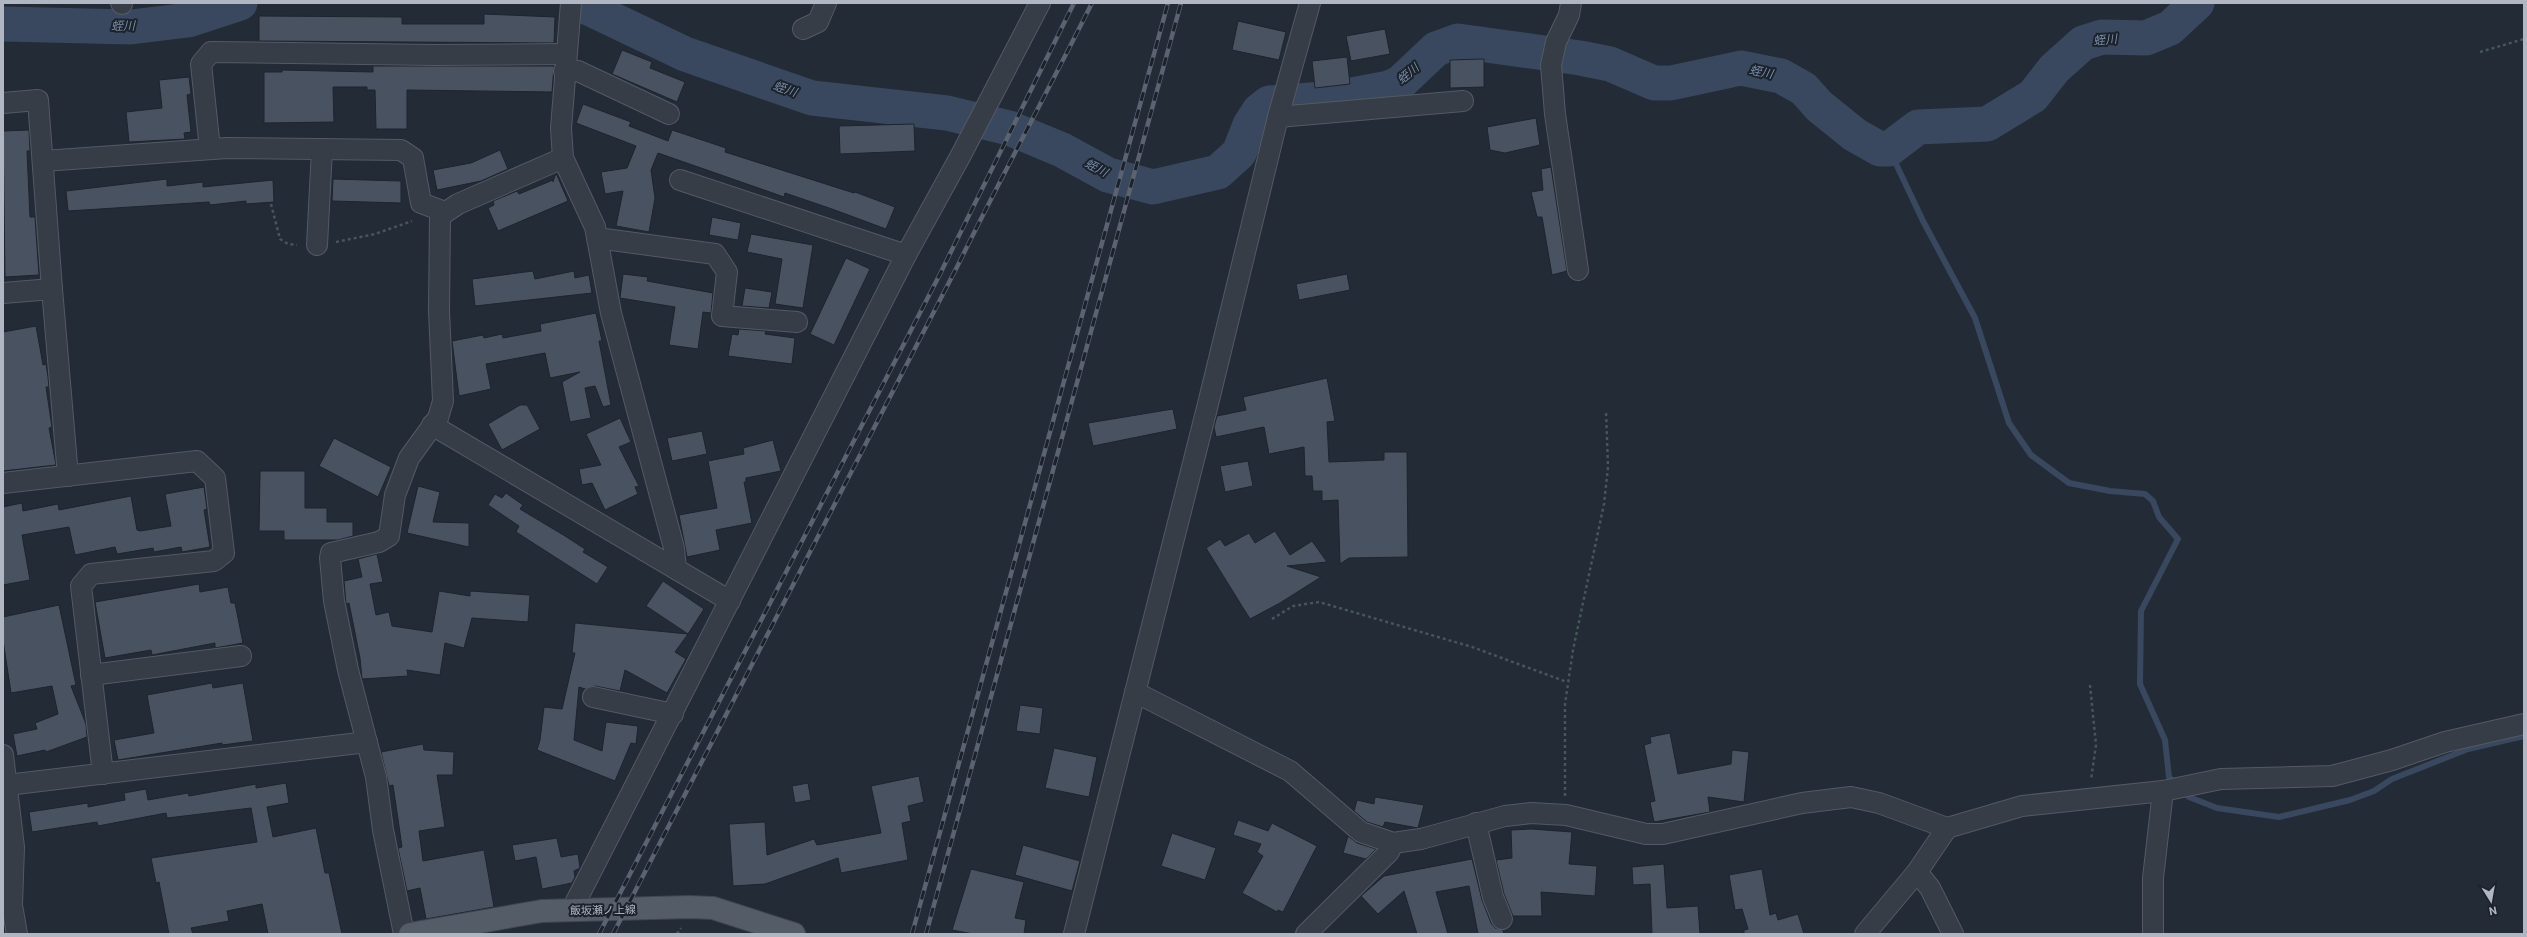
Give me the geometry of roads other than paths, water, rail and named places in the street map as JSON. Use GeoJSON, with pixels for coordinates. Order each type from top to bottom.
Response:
{"type":"FeatureCollection","features":[{"type":"Feature","properties":{"kind":"main road","name":"飯坂瀬ノ上線"},"geometry":{"type":"LineString","coordinates":[[410,934],[542,911],[713,908],[794,934]]}},
{"type":"Feature","properties":{"kind":"street"},"geometry":{"type":"LineString","coordinates":[[802,29],[818,22],[826,3]]}},
{"type":"Feature","properties":{"kind":"street"},"geometry":{"type":"LineString","coordinates":[[571,911],[673,714],[906,254],[961,155],[1040,3]]}},
{"type":"Feature","properties":{"kind":"street"},"geometry":{"type":"LineString","coordinates":[[1074,934],[1279,113],[1310,3]]}},
{"type":"Feature","properties":{"kind":"street"},"geometry":{"type":"LineString","coordinates":[[1571,3],[1569,15],[1556,42],[1551,65],[1555,114],[1578,270]]}},
{"type":"Feature","properties":{"kind":"street"},"geometry":{"type":"LineString","coordinates":[[571,7],[565,62],[561,128],[563,158],[595,226],[611,313],[674,548],[676,569]]}},
{"type":"Feature","properties":{"kind":"street"},"geometry":{"type":"LineString","coordinates":[[210,149],[201,64],[211,52],[434,55],[565,62],[578,71],[669,114]]}},
{"type":"Feature","properties":{"kind":"street"},"geometry":{"type":"LineString","coordinates":[[3,103],[38,100],[68,476]]}},
{"type":"Feature","properties":{"kind":"street"},"geometry":{"type":"LineString","coordinates":[[1279,113],[1463,101]]}},
{"type":"Feature","properties":{"kind":"street"},"geometry":{"type":"LineString","coordinates":[[43,161],[210,149],[401,150],[413,158],[421,203],[442,214]]}},
{"type":"Feature","properties":{"kind":"street"},"geometry":{"type":"LineString","coordinates":[[317,245],[322,149]]}},
{"type":"Feature","properties":{"kind":"street"},"geometry":{"type":"LineString","coordinates":[[442,214],[458,204],[563,158]]}},
{"type":"Feature","properties":{"kind":"street"},"geometry":{"type":"LineString","coordinates":[[680,180],[906,254]]}},
{"type":"Feature","properties":{"kind":"street"},"geometry":{"type":"LineString","coordinates":[[404,934],[383,830],[376,777],[348,670],[334,601],[330,558],[331,554],[380,542],[388,536],[395,496],[409,458],[438,418],[443,401],[439,311],[442,214]]}},
{"type":"Feature","properties":{"kind":"street"},"geometry":{"type":"LineString","coordinates":[[597,238],[715,254],[727,272],[722,316],[797,322]]}},
{"type":"Feature","properties":{"kind":"street"},"geometry":{"type":"LineString","coordinates":[[3,293],[52,289]]}},
{"type":"Feature","properties":{"kind":"street"},"geometry":{"type":"LineString","coordinates":[[432,425],[730,601]]}},
{"type":"Feature","properties":{"kind":"street"},"geometry":{"type":"LineString","coordinates":[[3,484],[197,461],[215,478],[224,553],[214,561],[91,574],[80,586],[103,774]]}},
{"type":"Feature","properties":{"kind":"street"},"geometry":{"type":"LineString","coordinates":[[91,675],[241,656]]}},
{"type":"Feature","properties":{"kind":"street"},"geometry":{"type":"LineString","coordinates":[[1135,692],[1290,771],[1361,832],[1393,843],[1448,834],[1476,823],[1531,813],[1566,815],[1646,834],[1663,834],[1771,809],[1851,797],[1879,803],[1947,828],[2022,806],[2175,788],[2221,779],[2332,776],[2392,760],[2445,742],[2524,724]]}},
{"type":"Feature","properties":{"kind":"street"},"geometry":{"type":"LineString","coordinates":[[594,697],[673,714]]}},
{"type":"Feature","properties":{"kind":"street"},"geometry":{"type":"LineString","coordinates":[[7,785],[367,742]]}},
{"type":"Feature","properties":{"kind":"street"},"geometry":{"type":"LineString","coordinates":[[3,755],[14,847],[12,905],[17,934]]}},
{"type":"Feature","properties":{"kind":"street"},"geometry":{"type":"LineString","coordinates":[[2153,934],[2153,878],[2175,788]]}},
{"type":"Feature","properties":{"kind":"street"},"geometry":{"type":"LineString","coordinates":[[1476,823],[1493,897],[1502,919]]}},
{"type":"Feature","properties":{"kind":"street"},"geometry":{"type":"LineString","coordinates":[[1865,934],[1917,872],[1947,828]]}},
{"type":"Feature","properties":{"kind":"street"},"geometry":{"type":"LineString","coordinates":[[1306,934],[1389,852],[1393,843]]}},
{"type":"Feature","properties":{"kind":"street"},"geometry":{"type":"LineString","coordinates":[[1917,872],[1930,888],[1953,934]]}},
{"type":"Feature","properties":{"kind":"waterway","name":"蛭川"},"geometry":{"type":"LineString","coordinates":[[3,24],[131,27],[188,20],[240,3]]}},
{"type":"Feature","properties":{"kind":"waterway","name":"蛭川"},"geometry":{"type":"LineString","coordinates":[[578,3],[685,54],[812,98],[947,113],[1009,128],[1062,150],[1108,175],[1153,187],[1218,172],[1239,153],[1250,125],[1259,111],[1269,103],[1336,98],[1389,88],[1400,83],[1436,49],[1458,41],[1580,58],[1610,64],[1654,83],[1671,83],[1741,68],[1781,76],[1804,89],[1819,106],[1855,135],[1880,149],[1889,149],[1918,127],[1987,124],[2033,96],[2054,69],[2083,43],[2102,37],[2146,38],[2170,28],[2197,3]]}},
{"type":"Feature","properties":{"kind":"waterway"},"geometry":{"type":"LineString","coordinates":[[1889,149],[1923,221],[1975,318],[2009,423],[2031,455],[2069,483],[2110,491],[2145,494],[2153,501],[2159,517],[2178,539],[2141,611],[2140,684],[2165,740],[2169,777],[2176,784]]}},
{"type":"Feature","properties":{"kind":"waterway"},"geometry":{"type":"LineString","coordinates":[[2182,791],[2189,797],[2217,808],[2279,817],[2350,800],[2374,791],[2392,779],[2468,749],[2524,736]]}},
{"type":"Feature","properties":{"kind":"railway"},"geometry":{"type":"LineString","coordinates":[[599,934],[939,276],[1074,3]]}},
{"type":"Feature","properties":{"kind":"railway"},"geometry":{"type":"LineString","coordinates":[[613,934],[1092,3]]}},
{"type":"Feature","properties":{"kind":"railway"},"geometry":{"type":"LineString","coordinates":[[912,934],[1168,3]]}},
{"type":"Feature","properties":{"kind":"railway"},"geometry":{"type":"LineString","coordinates":[[926,934],[1181,3]]}}]}
